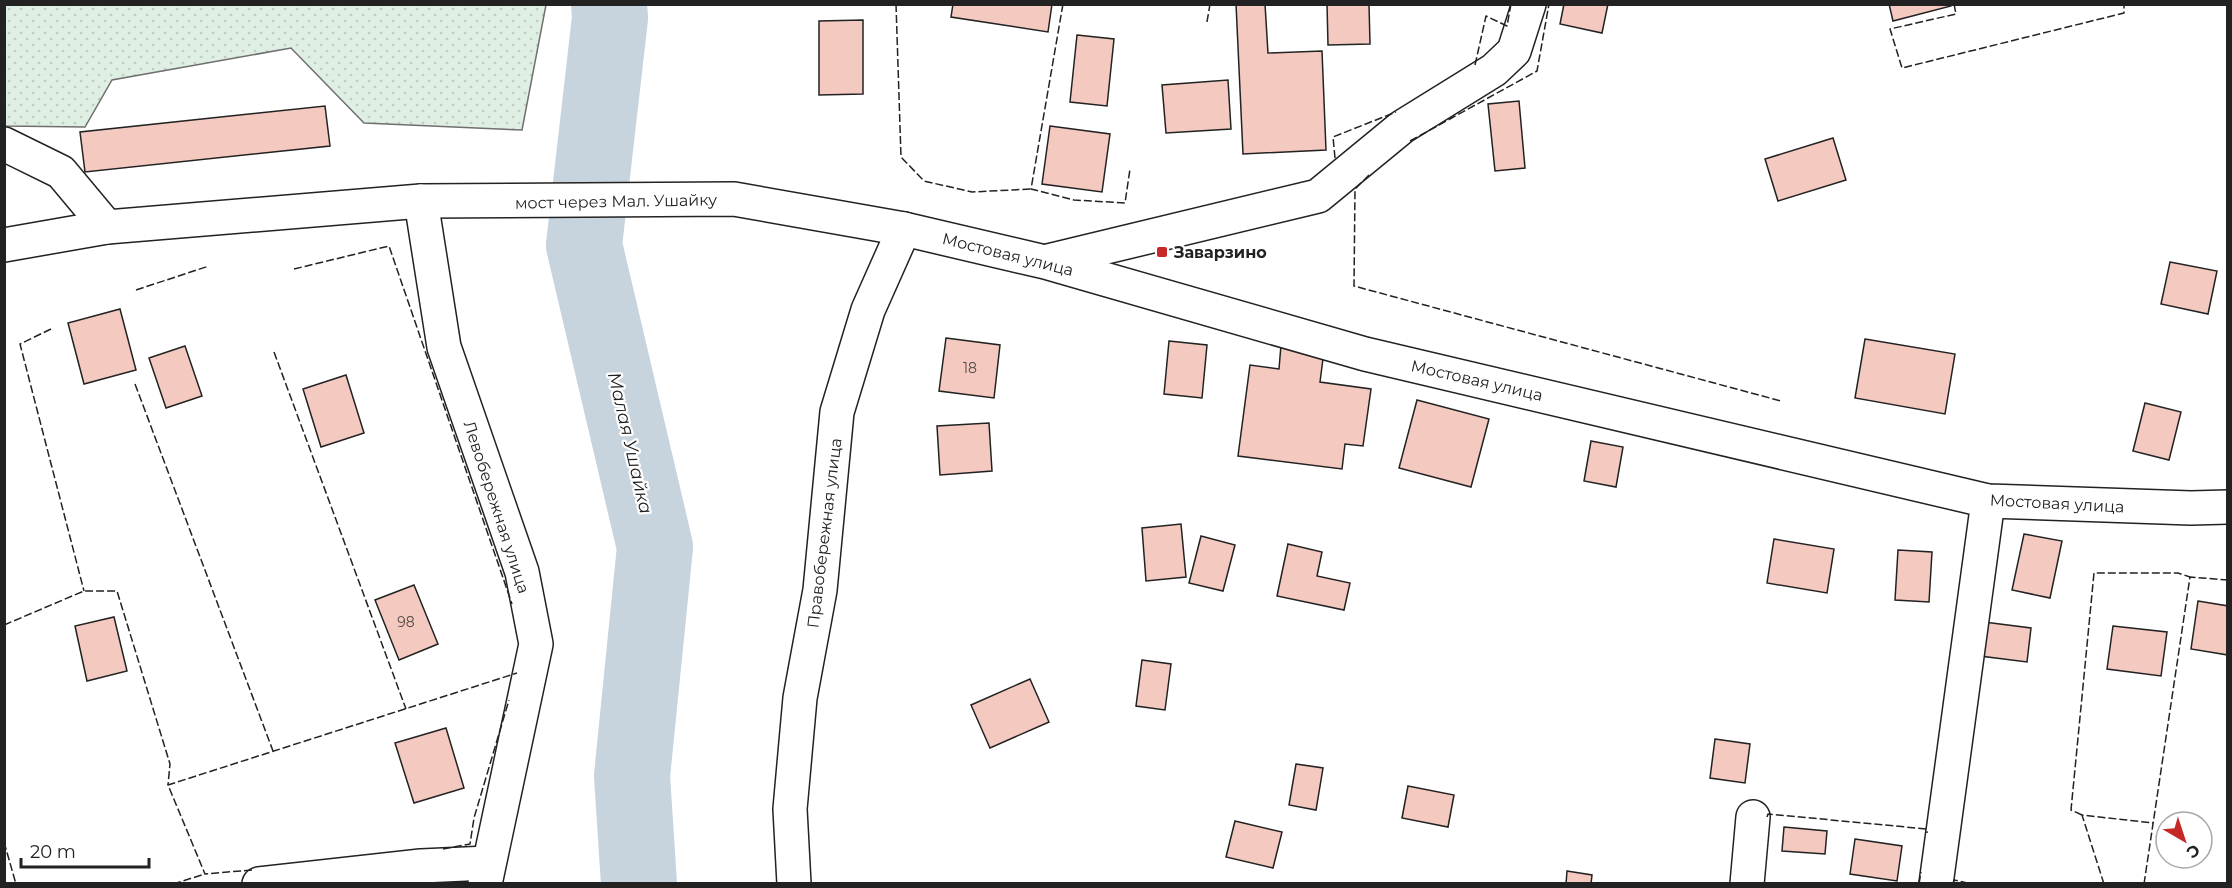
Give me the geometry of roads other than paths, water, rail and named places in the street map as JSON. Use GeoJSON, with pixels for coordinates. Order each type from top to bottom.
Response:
{"type":"FeatureCollection","features":[{"type":"Feature","properties":{"kind":"street"},"geometry":{"type":"LineString","coordinates":[[1045,262],[1318,196],[1402,127],[1494,70],[1514,51],[1529,4]]}},
{"type":"Feature","properties":{"kind":"street"},"geometry":{"type":"LineString","coordinates":[[4,144],[61,172],[107,227]]}},
{"type":"Feature","properties":{"kind":"street","name":"Мостовая улица"},"geometry":{"type":"LineString","coordinates":[[734,199],[904,229],[1045,262],[1365,354],[1988,501],[2191,508],[2228,507]]}},
{"type":"Feature","properties":{"kind":"street","name":"мост через Мал. Ушайку"},"geometry":{"type":"LineString","coordinates":[[4,245],[107,227],[421,201],[734,199]]}},
{"type":"Feature","properties":{"kind":"street","name":"Левобережная улица"},"geometry":{"type":"LineString","coordinates":[[421,201],[444,347],[522,572],[536,644],[503,807],[486,873]]}},
{"type":"Feature","properties":{"kind":"street","name":"Правобережная улица"},"geometry":{"type":"LineString","coordinates":[[794,884],[790,809],[800,698],[820,590],[837,412],[868,310],[904,229]]}},
{"type":"Feature","properties":{"kind":"street"},"geometry":{"type":"LineString","coordinates":[[1936,884],[1988,501]]}},
{"type":"Feature","properties":{"kind":"street"},"geometry":{"type":"LineString","coordinates":[[1747,884],[1753,817]]}},
{"type":"Feature","properties":{"kind":"street"},"geometry":{"type":"LineString","coordinates":[[259,884],[421,866],[486,873]]}},
{"type":"Feature","properties":{"kind":"waterway","name":"Малая Ушайка"},"geometry":{"type":"LineString","coordinates":[[609,4],[610,18],[584,245],[655,547],[632,776],[639,884]]}},
{"type":"Feature","properties":{"kind":"place","name":"Заварзино"},"geometry":{"type":"Point","coordinates":[1162,252]}}]}
